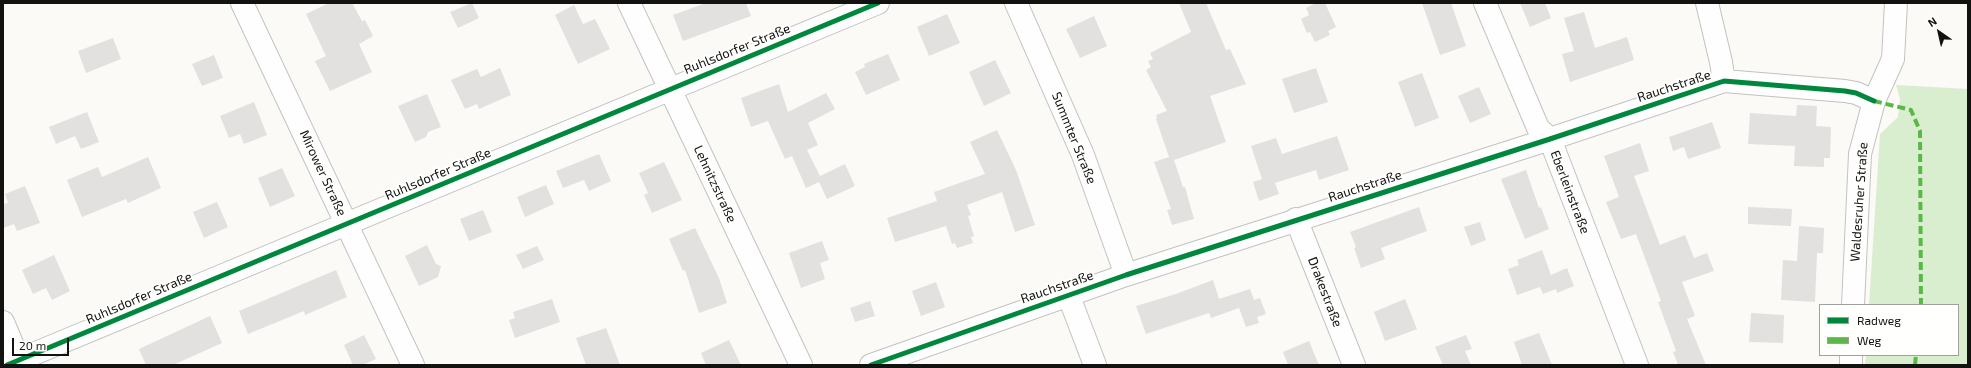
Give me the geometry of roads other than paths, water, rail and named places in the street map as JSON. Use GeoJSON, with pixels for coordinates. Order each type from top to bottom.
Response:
{"type":"FeatureCollection","features":[{"type":"Feature","properties":{"kind":"street","name":"Mirower Straße"},"geometry":{"type":"LineString","coordinates":[[242,3],[413,365]]}},
{"type":"Feature","properties":{"kind":"street","name":"Lehnitzstraße"},"geometry":{"type":"LineString","coordinates":[[629,3],[800,365]]}},
{"type":"Feature","properties":{"kind":"street","name":"Ruhlsdorfer Straße"},"geometry":{"type":"LineString","coordinates":[[15,363],[347,223],[878,3]]}},
{"type":"Feature","properties":{"kind":"street","name":"Summter Straße"},"geometry":{"type":"LineString","coordinates":[[1016,3],[1083,155],[1126,274]]}},
{"type":"Feature","properties":{"kind":"street","name":"Eberleinstraße"},"geometry":{"type":"LineString","coordinates":[[1485,3],[1538,128],[1550,139],[1637,365]]}},
{"type":"Feature","properties":{"kind":"street","name":"Rauchstraße"},"geometry":{"type":"LineString","coordinates":[[1707,3],[1724,81]]}},
{"type":"Feature","properties":{"kind":"street","name":"Waldesruher Straße"},"geometry":{"type":"LineString","coordinates":[[1853,304],[1860,154],[1874,101],[1893,59],[1896,3]]}},
{"type":"Feature","properties":{"kind":"street","name":"Rauchstraße"},"geometry":{"type":"LineString","coordinates":[[871,365],[1126,274],[1550,139],[1724,81],[1845,91],[1856,93],[1874,101]]}},
{"type":"Feature","properties":{"kind":"street","name":"Drakestraße"},"geometry":{"type":"LineString","coordinates":[[1296,219],[1354,365]]}},
{"type":"Feature","properties":{"kind":"street"},"geometry":{"type":"LineString","coordinates":[[1068,294],[1095,365]]}},
{"type":"Feature","properties":{"kind":"street"},"geometry":{"type":"LineString","coordinates":[[3,322],[15,363]]}}]}
